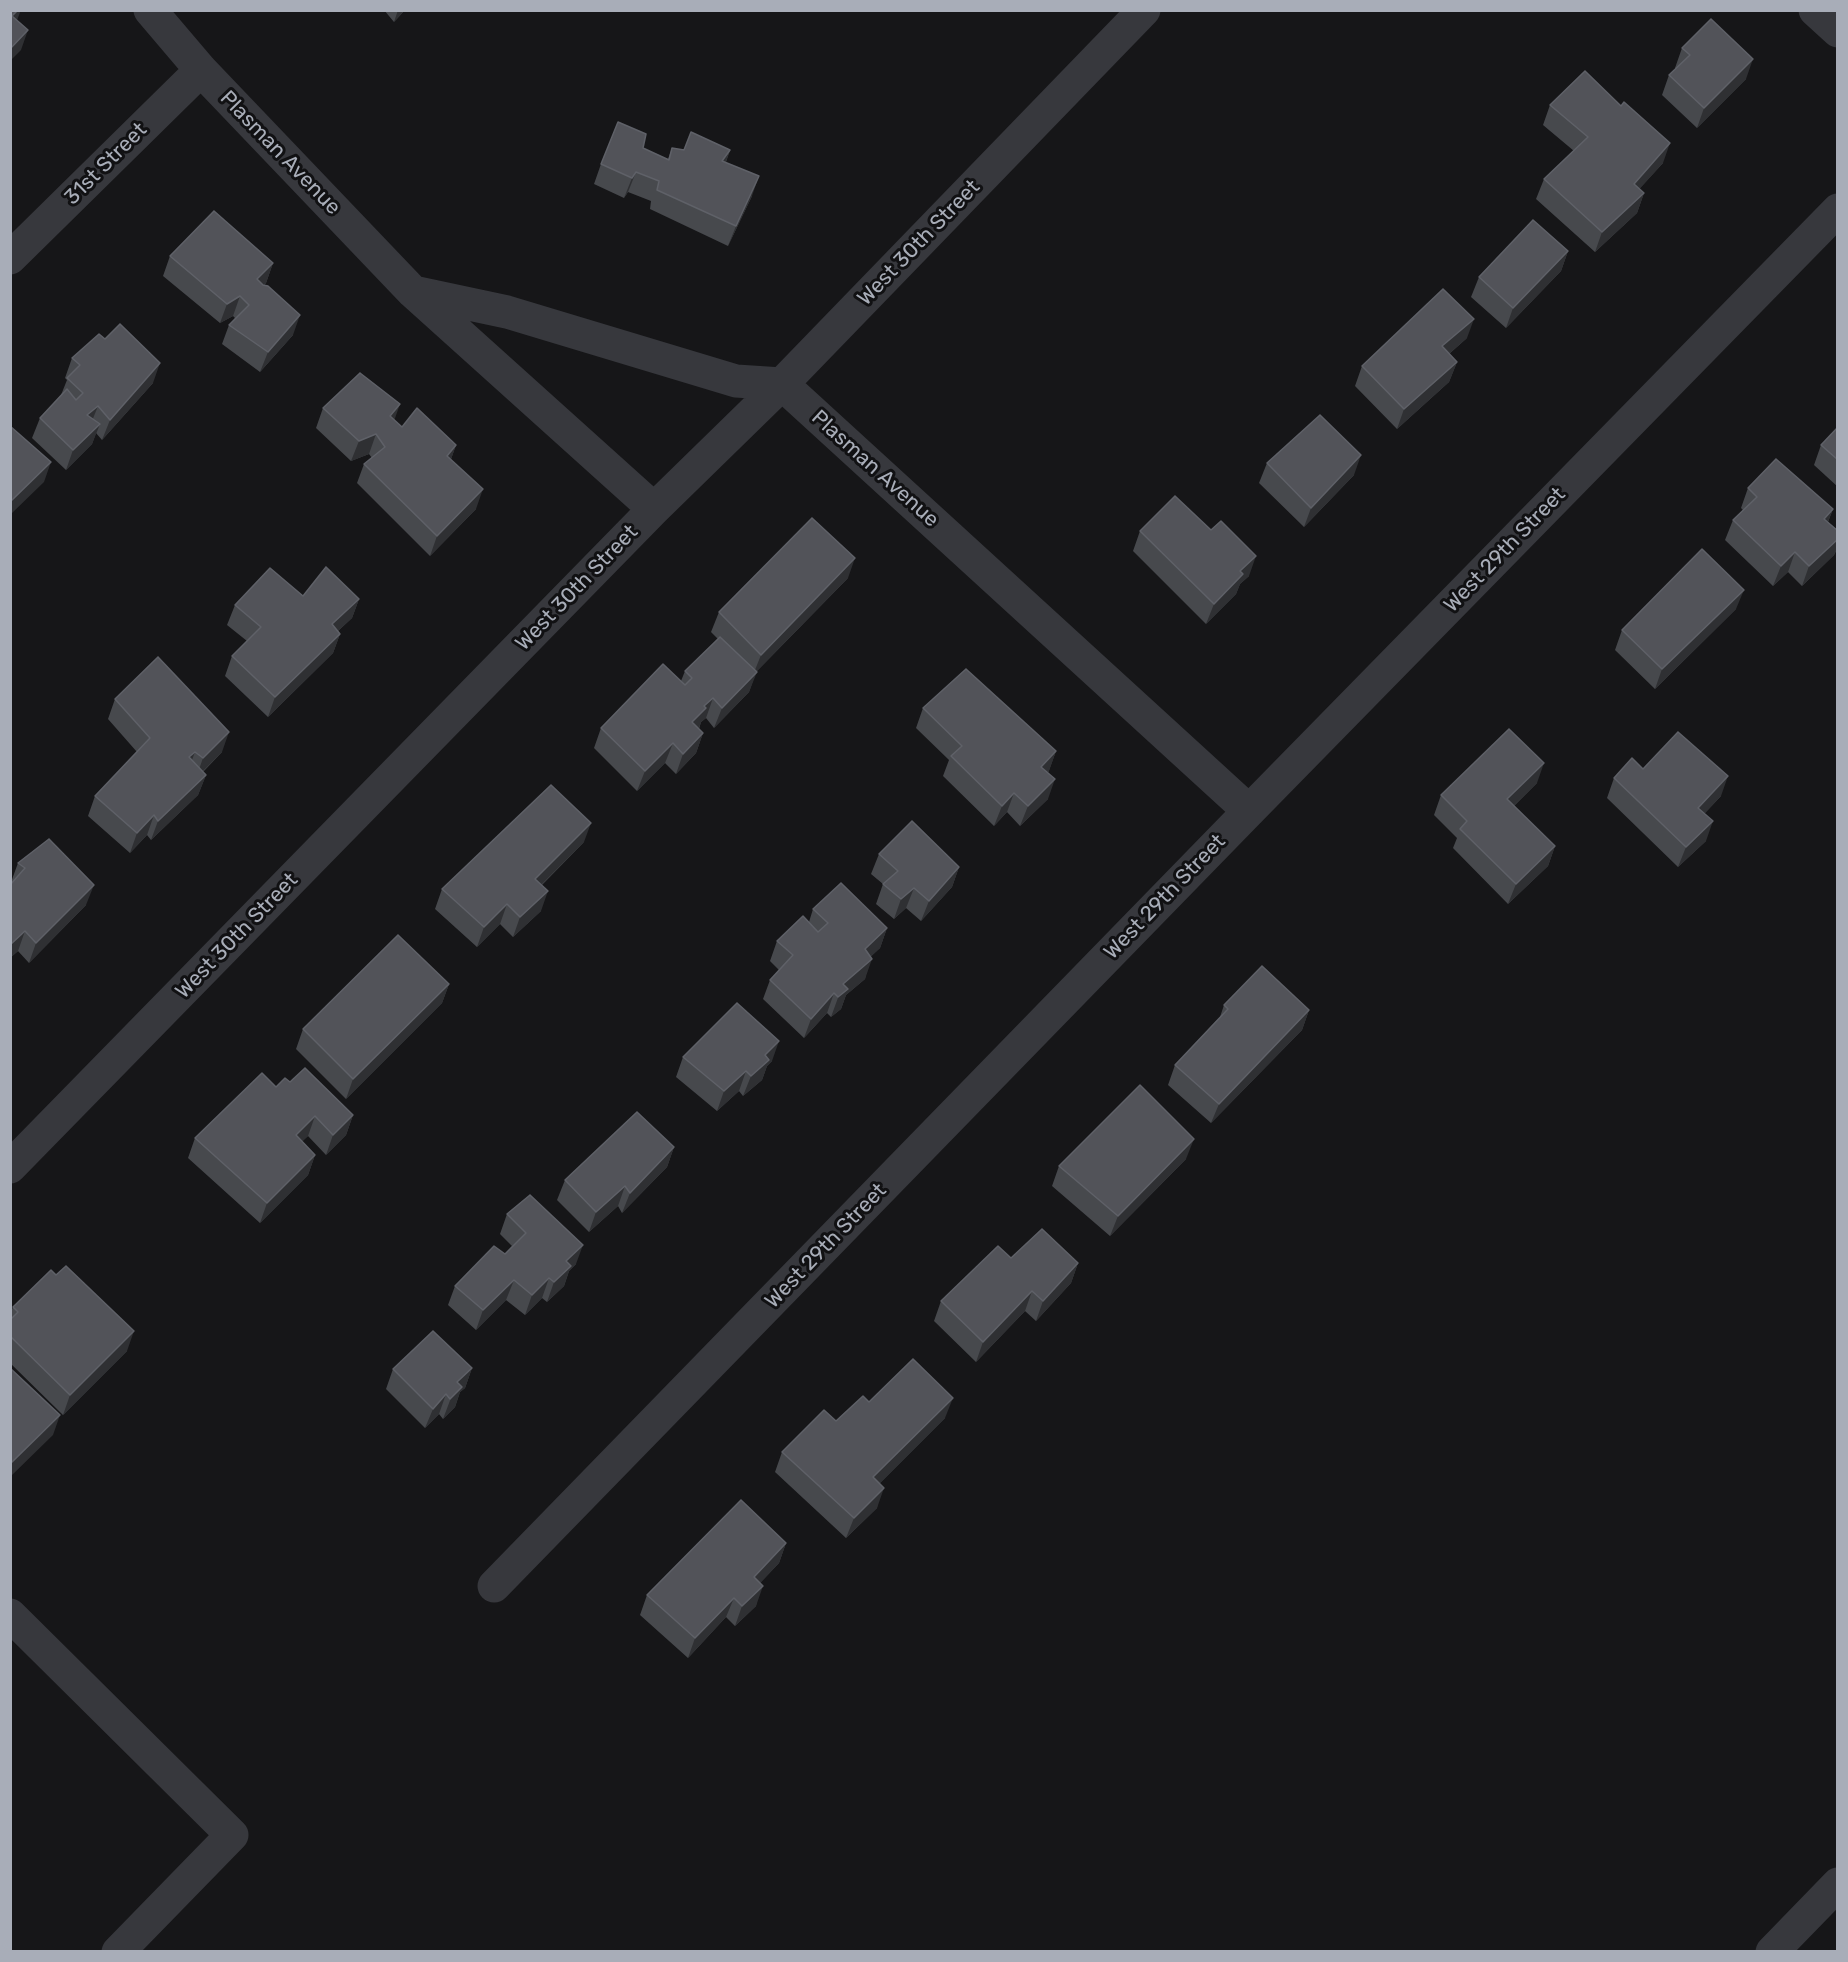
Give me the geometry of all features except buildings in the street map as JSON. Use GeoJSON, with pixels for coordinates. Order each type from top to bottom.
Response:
{"type":"FeatureCollection","features":[{"type":"Feature","properties":{"kind":"street","name":"Plasman Avenue"},"geometry":{"type":"LineString","coordinates":[[150,10],[201,70],[413,292],[654,509]]}},
{"type":"Feature","properties":{"kind":"street","name":"West 30th Street"},"geometry":{"type":"LineString","coordinates":[[10,1167],[654,509],[782,384],[1144,10]]}},
{"type":"Feature","properties":{"kind":"street"},"geometry":{"type":"LineString","coordinates":[[1815,10],[1838,32]]}},
{"type":"Feature","properties":{"kind":"street","name":"31st Street"},"geometry":{"type":"LineString","coordinates":[[10,258],[201,70]]}},
{"type":"Feature","properties":{"kind":"street","name":"West 29th Street"},"geometry":{"type":"LineString","coordinates":[[494,1586],[1838,210]]}},
{"type":"Feature","properties":{"kind":"street"},"geometry":{"type":"LineString","coordinates":[[413,292],[507,312],[736,381],[782,384]]}},
{"type":"Feature","properties":{"kind":"street","name":"Plasman Avenue"},"geometry":{"type":"LineString","coordinates":[[782,384],[1249,811]]}},
{"type":"Feature","properties":{"kind":"street"},"geometry":{"type":"LineString","coordinates":[[10,1615],[232,1835],[118,1952]]}},
{"type":"Feature","properties":{"kind":"street"},"geometry":{"type":"LineString","coordinates":[[1772,1952],[1838,1884]]}}]}
